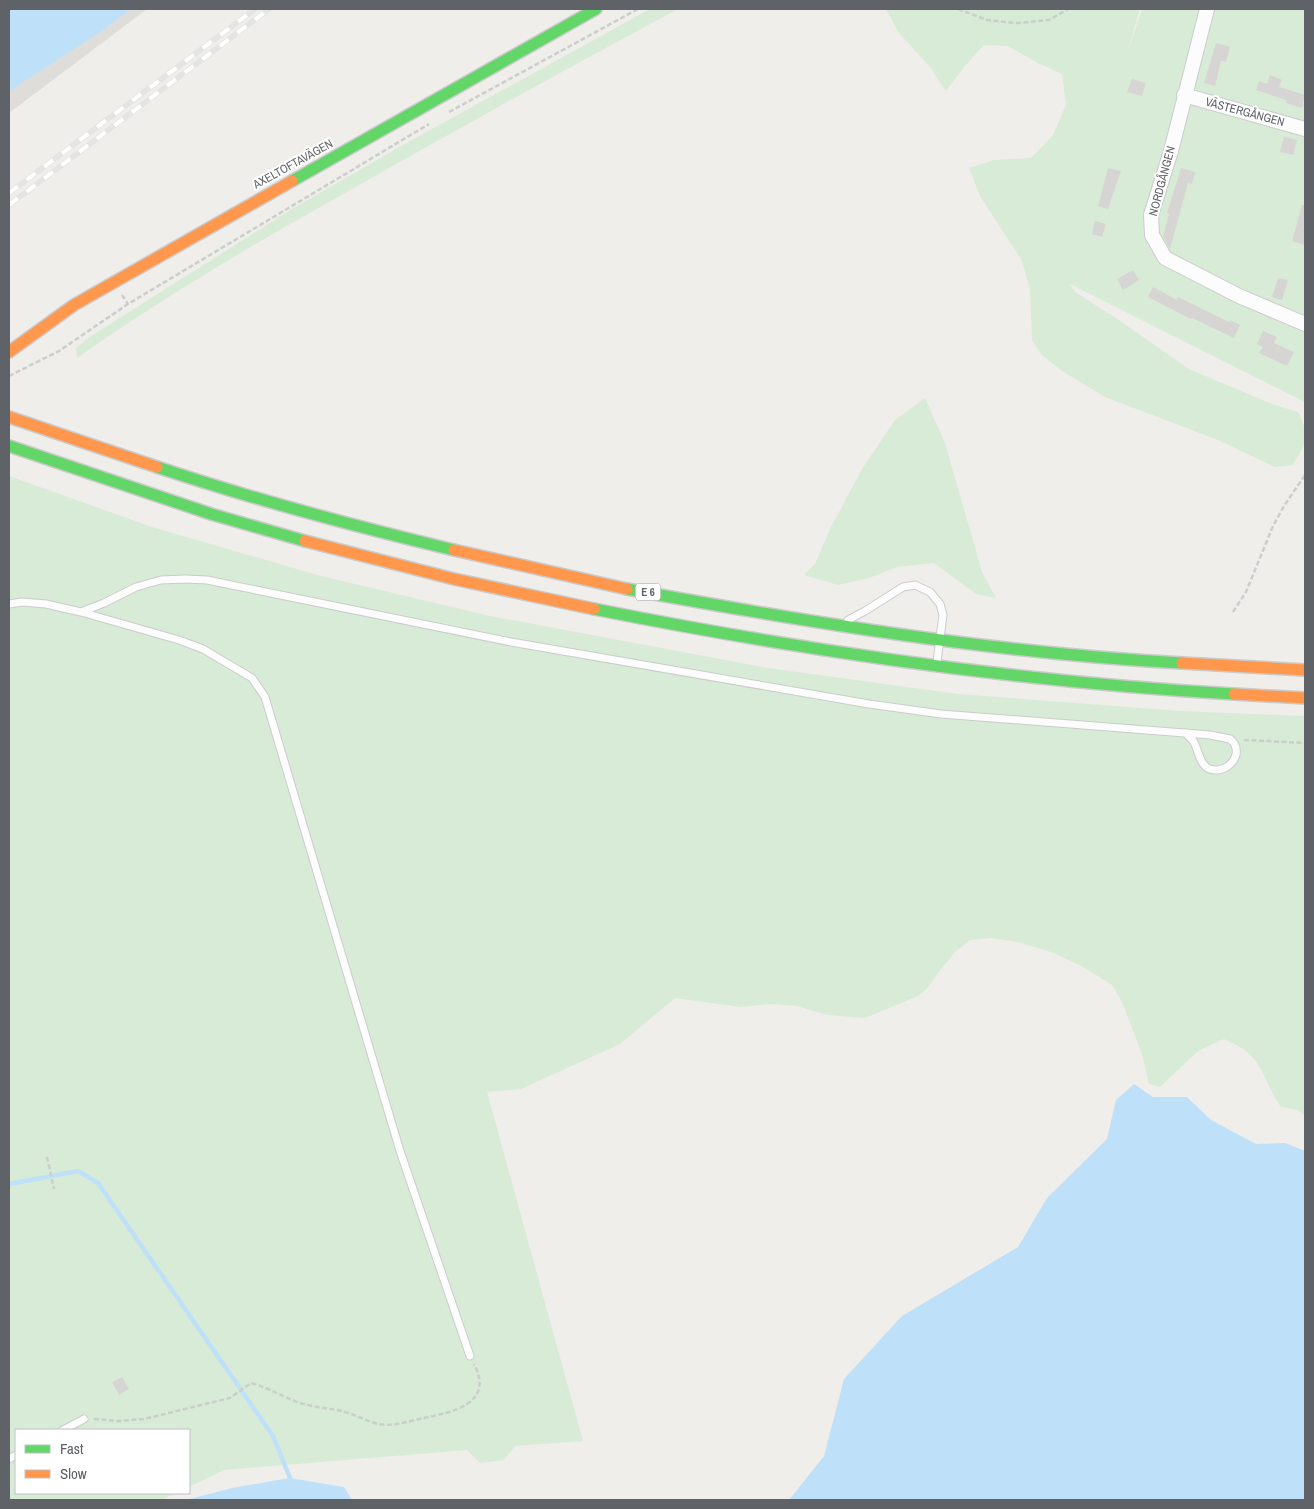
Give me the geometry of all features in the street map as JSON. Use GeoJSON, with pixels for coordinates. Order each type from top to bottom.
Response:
{"type":"FeatureCollection","features":[{"type":"Feature","properties":{"kind":"main road","name":"AXELTOFTAVÄGEN"},"geometry":{"type":"LineString","coordinates":[[9,352],[74,305],[114,281],[596,9]]}},
{"type":"Feature","properties":{"kind":"main road","name":"E 6"},"geometry":{"type":"LineString","coordinates":[[9,418],[223,488],[401,537],[565,576],[748,611],[940,639],[1082,656],[1305,670]]}},
{"type":"Feature","properties":{"kind":"main road","name":"E 6"},"geometry":{"type":"LineString","coordinates":[[9,446],[214,515],[392,564],[554,602],[740,637],[936,667],[1076,683],[1232,695],[1305,698]]}},
{"type":"Feature","properties":{"kind":"street","name":"NORDGÅNGEN"},"geometry":{"type":"LineString","coordinates":[[1207,9],[1171,151],[1152,215],[1152,235],[1165,258],[1239,296],[1305,324]]}},
{"type":"Feature","properties":{"kind":"street","name":"VÄSTERGÅNGEN"},"geometry":{"type":"LineString","coordinates":[[1184,95],[1305,129]]}},
{"type":"Feature","properties":{"kind":"lane"},"geometry":{"type":"LineString","coordinates":[[81,612],[136,587],[161,580],[207,580],[510,642],[869,704],[941,714],[1186,733],[1230,738],[1235,745],[1234,759],[1228,766],[1214,771],[1200,759],[1194,741],[1186,733]]}},
{"type":"Feature","properties":{"kind":"lane"},"geometry":{"type":"LineString","coordinates":[[836,625],[865,611],[904,587],[915,586],[930,592],[940,604],[943,615],[936,667]]}},
{"type":"Feature","properties":{"kind":"lane"},"geometry":{"type":"LineString","coordinates":[[9,604],[22,602],[46,604],[179,640],[203,649],[252,678],[265,696],[400,1151],[470,1356]]}},
{"type":"Feature","properties":{"kind":"lane"},"geometry":{"type":"LineString","coordinates":[[65,1429],[84,1419]]}},
{"type":"Feature","properties":{"kind":"path"},"geometry":{"type":"LineString","coordinates":[[442,116],[638,9]]}},
{"type":"Feature","properties":{"kind":"path"},"geometry":{"type":"LineString","coordinates":[[958,9],[987,20],[1017,23],[1049,20],[1068,9]]}},
{"type":"Feature","properties":{"kind":"path"},"geometry":{"type":"LineString","coordinates":[[9,376],[59,351],[128,304],[433,121]]}},
{"type":"Feature","properties":{"kind":"path"},"geometry":{"type":"LineString","coordinates":[[1233,612],[1246,592],[1277,519],[1305,475]]}},
{"type":"Feature","properties":{"kind":"path"},"geometry":{"type":"LineString","coordinates":[[1230,738],[1305,743]]}},
{"type":"Feature","properties":{"kind":"path"},"geometry":{"type":"LineString","coordinates":[[47,1157],[54,1189]]}},
{"type":"Feature","properties":{"kind":"path"},"geometry":{"type":"LineString","coordinates":[[84,1419],[119,1421],[144,1419],[230,1398],[251,1383],[298,1402],[343,1411],[379,1425],[398,1424],[457,1410],[470,1403],[476,1395],[480,1382],[470,1356]]}},
{"type":"Feature","properties":{"kind":"shaded area"},"geometry":{"type":"Polygon","coordinates":[[[9,9],[147,9],[9,113],[9,9]]]}},
{"type":"Feature","properties":{"kind":"green space"},"geometry":{"type":"Polygon","coordinates":[[[650,9],[678,9],[479,117],[288,225],[181,289],[77,358],[76,348],[91,336],[292,209],[401,146],[650,9]]]}},
{"type":"Feature","properties":{"kind":"green space"},"geometry":{"type":"Polygon","coordinates":[[[886,9],[1140,9],[1126,56],[1142,9],[1305,9],[1305,402],[1070,284],[1075,292],[1189,369],[1272,404],[1298,412],[1304,427],[1305,440],[1301,452],[1292,465],[1275,467],[1218,440],[1105,397],[1062,371],[1042,355],[1032,340],[1030,289],[1022,261],[980,196],[969,168],[994,160],[1031,158],[1053,135],[1066,105],[1062,74],[1008,46],[984,45],[946,91],[929,66],[899,33],[886,9]]]}},
{"type":"Feature","properties":{"kind":"green space"},"geometry":{"type":"Polygon","coordinates":[[[925,398],[945,443],[982,572],[996,598],[976,594],[934,563],[897,567],[869,578],[838,585],[804,575],[815,564],[831,527],[862,469],[895,420],[925,398]]]}},
{"type":"Feature","properties":{"kind":"green space"},"geometry":{"type":"Polygon","coordinates":[[[9,476],[152,527],[321,576],[490,616],[768,668],[958,694],[1180,711],[1305,716],[1305,1116],[1298,1110],[1281,1107],[1253,1058],[1243,1049],[1224,1039],[1198,1051],[1160,1087],[1149,1084],[1142,1054],[1122,1002],[1112,985],[1085,968],[1054,953],[1018,942],[991,938],[970,940],[955,952],[926,990],[918,996],[865,1018],[827,1015],[797,1006],[771,1004],[740,1007],[675,998],[620,1044],[521,1089],[487,1092],[583,1441],[515,1446],[504,1460],[480,1463],[467,1450],[224,1470],[190,1487],[190,1429],[15,1429],[15,1494],[174,1494],[160,1500],[9,1500],[9,476]]]}},
{"type":"Feature","properties":{"kind":"water"},"geometry":{"type":"Polygon","coordinates":[[[9,9],[131,9],[102,31],[9,91],[9,9]]]}},
{"type":"Feature","properties":{"kind":"water"},"geometry":{"type":"Polygon","coordinates":[[[1134,1084],[1153,1097],[1187,1097],[1211,1120],[1256,1144],[1285,1143],[1305,1151],[1305,1500],[789,1500],[824,1456],[844,1379],[902,1316],[1018,1247],[1047,1198],[1107,1139],[1116,1100],[1134,1084]]]}},
{"type":"Feature","properties":{"kind":"water"},"geometry":{"type":"Polygon","coordinates":[[[290,1478],[344,1487],[352,1500],[186,1500],[232,1488],[290,1478]]]}},
{"type":"Feature","properties":{"kind":"building"},"geometry":{"type":"Polygon","coordinates":[[[1216,43],[1230,47],[1226,62],[1221,61],[1215,86],[1204,83],[1216,43]]]}},
{"type":"Feature","properties":{"kind":"building"},"geometry":{"type":"Polygon","coordinates":[[[1270,75],[1282,80],[1279,87],[1305,95],[1302,108],[1286,103],[1286,100],[1256,90],[1259,81],[1267,84],[1270,75]]]}},
{"type":"Feature","properties":{"kind":"building"},"geometry":{"type":"Polygon","coordinates":[[[1132,79],[1146,83],[1142,96],[1127,92],[1132,79]]]}},
{"type":"Feature","properties":{"kind":"building"},"geometry":{"type":"Polygon","coordinates":[[[1284,137],[1297,140],[1293,155],[1280,152],[1284,137]]]}},
{"type":"Feature","properties":{"kind":"building"},"geometry":{"type":"Polygon","coordinates":[[[1108,168],[1121,171],[1108,209],[1098,206],[1108,168]]]}},
{"type":"Feature","properties":{"kind":"building"},"geometry":{"type":"Polygon","coordinates":[[[1181,168],[1195,172],[1192,184],[1188,183],[1170,249],[1163,237],[1169,214],[1167,213],[1181,168]]]}},
{"type":"Feature","properties":{"kind":"building"},"geometry":{"type":"Polygon","coordinates":[[[1302,205],[1305,205],[1305,245],[1292,241],[1302,205]]]}},
{"type":"Feature","properties":{"kind":"building"},"geometry":{"type":"Polygon","coordinates":[[[1095,221],[1106,224],[1102,237],[1092,234],[1095,221]]]}},
{"type":"Feature","properties":{"kind":"building"},"geometry":{"type":"Polygon","coordinates":[[[1133,270],[1139,280],[1123,290],[1117,279],[1133,270]]]}},
{"type":"Feature","properties":{"kind":"building"},"geometry":{"type":"Polygon","coordinates":[[[1278,278],[1288,280],[1282,300],[1272,297],[1278,278]]]}},
{"type":"Feature","properties":{"kind":"building"},"geometry":{"type":"Polygon","coordinates":[[[1153,287],[1177,300],[1178,297],[1229,322],[1230,320],[1240,325],[1234,338],[1148,297],[1153,287]]]}},
{"type":"Feature","properties":{"kind":"building"},"geometry":{"type":"Polygon","coordinates":[[[1263,331],[1277,337],[1274,343],[1294,352],[1287,366],[1259,353],[1263,347],[1257,344],[1263,331]]]}},
{"type":"Feature","properties":{"kind":"building"},"geometry":{"type":"Polygon","coordinates":[[[122,1377],[129,1389],[119,1395],[112,1382],[122,1377]]]}},
{"type":"Feature","properties":{"kind":"waterway"},"geometry":{"type":"LineString","coordinates":[[9,1184],[78,1171],[98,1183],[273,1436],[290,1478]]}},
{"type":"Feature","properties":{"kind":"railway"},"geometry":{"type":"LineString","coordinates":[[9,193],[255,9]]}},
{"type":"Feature","properties":{"kind":"railway"},"geometry":{"type":"LineString","coordinates":[[9,205],[269,9]]}},
{"type":"Feature","properties":{"kind":"traffic: fast"},"geometry":{"type":"LineString","coordinates":[[292,181],[596,9]]}},
{"type":"Feature","properties":{"kind":"traffic: fast"},"geometry":{"type":"LineString","coordinates":[[9,446],[211,514],[305,541]]}},
{"type":"Feature","properties":{"kind":"traffic: fast"},"geometry":{"type":"LineString","coordinates":[[157,467],[305,512],[454,550]]}},
{"type":"Feature","properties":{"kind":"traffic: fast"},"geometry":{"type":"LineString","coordinates":[[627,589],[765,614],[904,635],[1043,652],[1182,663]]}},
{"type":"Feature","properties":{"kind":"traffic: fast"},"geometry":{"type":"LineString","coordinates":[[594,609],[753,638],[912,663],[1073,682],[1234,694]]}},
{"type":"Feature","properties":{"kind":"traffic: slow"},"geometry":{"type":"LineString","coordinates":[[9,352],[74,305],[292,181]]}},
{"type":"Feature","properties":{"kind":"traffic: slow"},"geometry":{"type":"LineString","coordinates":[[9,417],[157,467]]}},
{"type":"Feature","properties":{"kind":"traffic: slow"},"geometry":{"type":"LineString","coordinates":[[305,541],[454,579],[594,609]]}},
{"type":"Feature","properties":{"kind":"traffic: slow"},"geometry":{"type":"LineString","coordinates":[[454,550],[627,589]]}},
{"type":"Feature","properties":{"kind":"traffic: slow"},"geometry":{"type":"LineString","coordinates":[[1182,663],[1305,670]]}},
{"type":"Feature","properties":{"kind":"traffic: slow"},"geometry":{"type":"LineString","coordinates":[[1234,694],[1305,698]]}}]}
